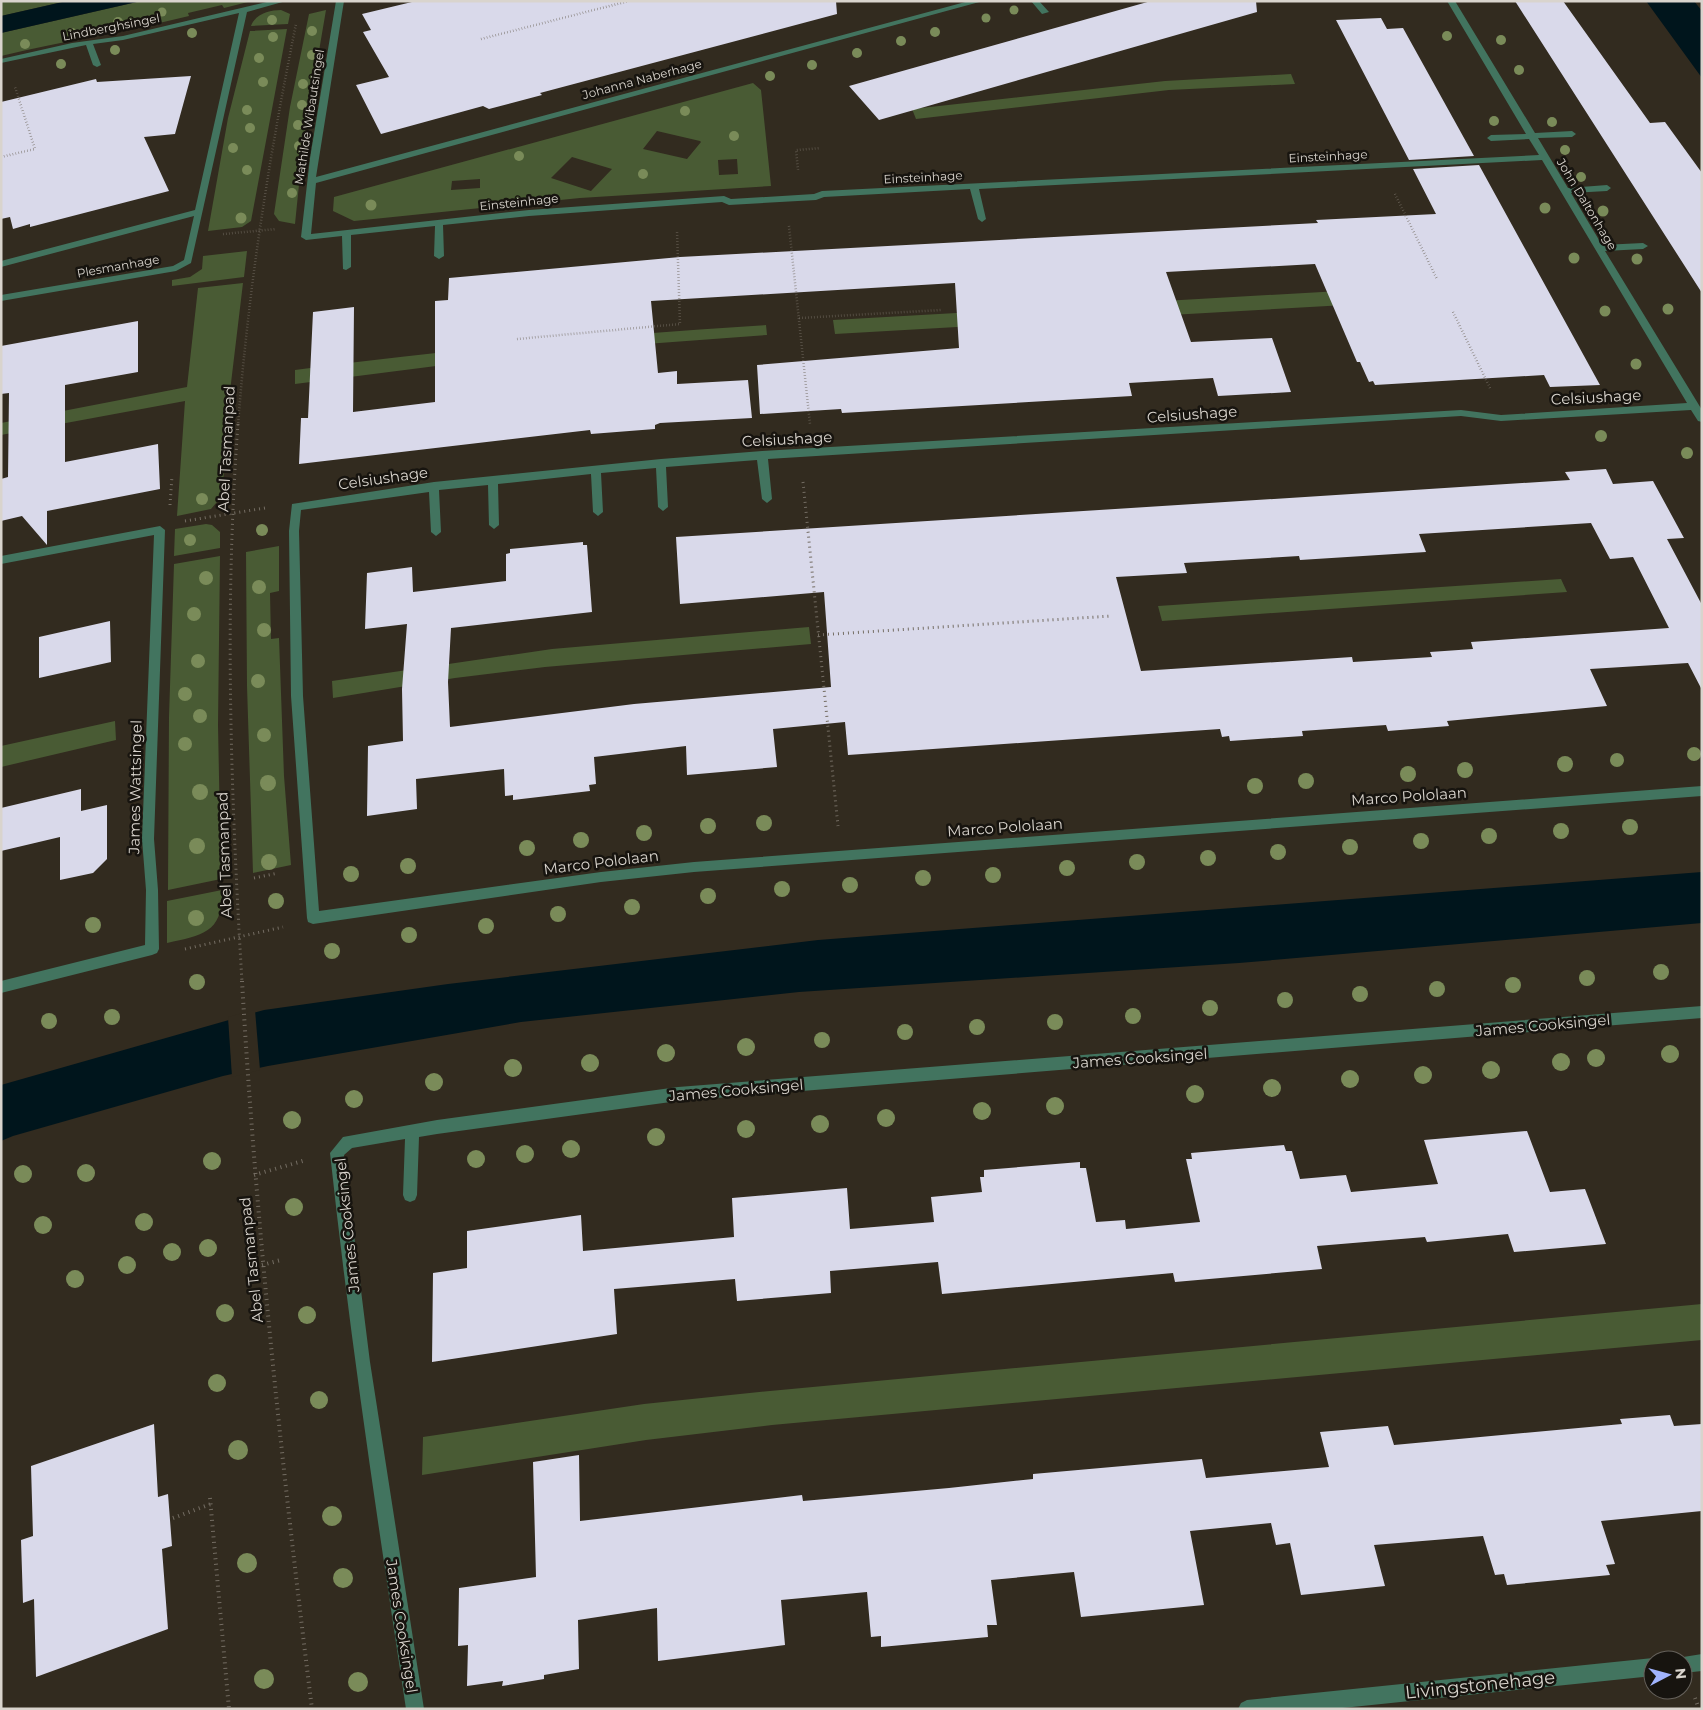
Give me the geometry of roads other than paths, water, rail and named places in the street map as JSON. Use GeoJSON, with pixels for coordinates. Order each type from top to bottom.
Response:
{"type":"FeatureCollection","features":[{"type":"Feature","properties":{"kind":"street","name":"Lindberghsingel"},"geometry":{"type":"LineString","coordinates":[[1,62],[89,43],[123,38],[282,1]]}},
{"type":"Feature","properties":{"kind":"street","name":"Mathilde Wibautsingel"},"geometry":{"type":"LineString","coordinates":[[306,237],[312,181],[340,1]]}},
{"type":"Feature","properties":{"kind":"street","name":"Johanna Naberhage"},"geometry":{"type":"LineString","coordinates":[[312,181],[979,1]]}},
{"type":"Feature","properties":{"kind":"street"},"geometry":{"type":"LineString","coordinates":[[1035,1],[1046,12]]}},
{"type":"Feature","properties":{"kind":"street","name":"John Daltonhage"},"geometry":{"type":"LineString","coordinates":[[1451,1],[1564,191],[1696,403],[1702,419]]}},
{"type":"Feature","properties":{"kind":"street","name":"Plesmanhage"},"geometry":{"type":"LineString","coordinates":[[1,298],[176,268],[188,261],[197,212],[242,10]]}},
{"type":"Feature","properties":{"kind":"street"},"geometry":{"type":"LineString","coordinates":[[89,43],[97,65]]}},
{"type":"Feature","properties":{"kind":"street"},"geometry":{"type":"LineString","coordinates":[[1491,138],[1572,134]]}},
{"type":"Feature","properties":{"kind":"street","name":"Einsteinhage"},"geometry":{"type":"LineString","coordinates":[[306,237],[618,206],[724,199],[730,202],[816,197],[822,194],[1544,157]]}},
{"type":"Feature","properties":{"kind":"street"},"geometry":{"type":"LineString","coordinates":[[974,187],[982,219]]}},
{"type":"Feature","properties":{"kind":"street"},"geometry":{"type":"LineString","coordinates":[[1564,191],[1607,188]]}},
{"type":"Feature","properties":{"kind":"street","name":"Plesmanhage"},"geometry":{"type":"LineString","coordinates":[[1,264],[197,212]]}},
{"type":"Feature","properties":{"kind":"street"},"geometry":{"type":"LineString","coordinates":[[439,223],[439,256]]}},
{"type":"Feature","properties":{"kind":"street"},"geometry":{"type":"LineString","coordinates":[[346,267],[347,233]]}},
{"type":"Feature","properties":{"kind":"street"},"geometry":{"type":"LineString","coordinates":[[1599,248],[1643,246]]}},
{"type":"Feature","properties":{"kind":"street","name":"Celsiushage"},"geometry":{"type":"LineString","coordinates":[[313,918],[297,696],[294,531],[296,506],[493,479],[762,455],[1461,413],[1501,418],[1696,403]]}},
{"type":"Feature","properties":{"kind":"street"},"geometry":{"type":"LineString","coordinates":[[762,455],[767,499]]}},
{"type":"Feature","properties":{"kind":"street"},"geometry":{"type":"LineString","coordinates":[[661,463],[663,507]]}},
{"type":"Feature","properties":{"kind":"street"},"geometry":{"type":"LineString","coordinates":[[596,469],[598,512]]}},
{"type":"Feature","properties":{"kind":"street"},"geometry":{"type":"LineString","coordinates":[[493,479],[494,525]]}},
{"type":"Feature","properties":{"kind":"street"},"geometry":{"type":"LineString","coordinates":[[434,486],[436,532]]}},
{"type":"Feature","properties":{"kind":"street","name":"James Wattsingel"},"geometry":{"type":"LineString","coordinates":[[1,560],[160,530],[148,839],[152,890],[152,949],[1,986]]}},
{"type":"Feature","properties":{"kind":"street","name":"Marco Pololaan"},"geometry":{"type":"LineString","coordinates":[[313,918],[601,877],[694,867],[1702,791]]}},
{"type":"Feature","properties":{"kind":"street","name":"James Cooksingel"},"geometry":{"type":"LineString","coordinates":[[415,1709],[375,1453],[337,1153],[348,1142],[412,1131],[678,1094],[1702,1012]]}},
{"type":"Feature","properties":{"kind":"street"},"geometry":{"type":"LineString","coordinates":[[410,1196],[412,1131]]}},
{"type":"Feature","properties":{"kind":"street","name":"Livingstonehage"},"geometry":{"type":"LineString","coordinates":[[1247,1709],[1643,1668]]}},
{"type":"Feature","properties":{"kind":"water"},"geometry":{"type":"Polygon","coordinates":[[[67,1],[141,1],[1,33],[1,16],[67,1]]]}},
{"type":"Feature","properties":{"kind":"water"},"geometry":{"type":"Polygon","coordinates":[[[1646,1],[1694,1],[1702,11],[1702,78],[1646,1]]]}},
{"type":"Feature","properties":{"kind":"water"},"geometry":{"type":"Polygon","coordinates":[[[1702,872],[1702,923],[1239,963],[799,992],[521,1022],[268,1066],[223,1076],[1,1141],[1,1085],[264,1010],[448,984],[818,940],[1702,872]]]}}]}
